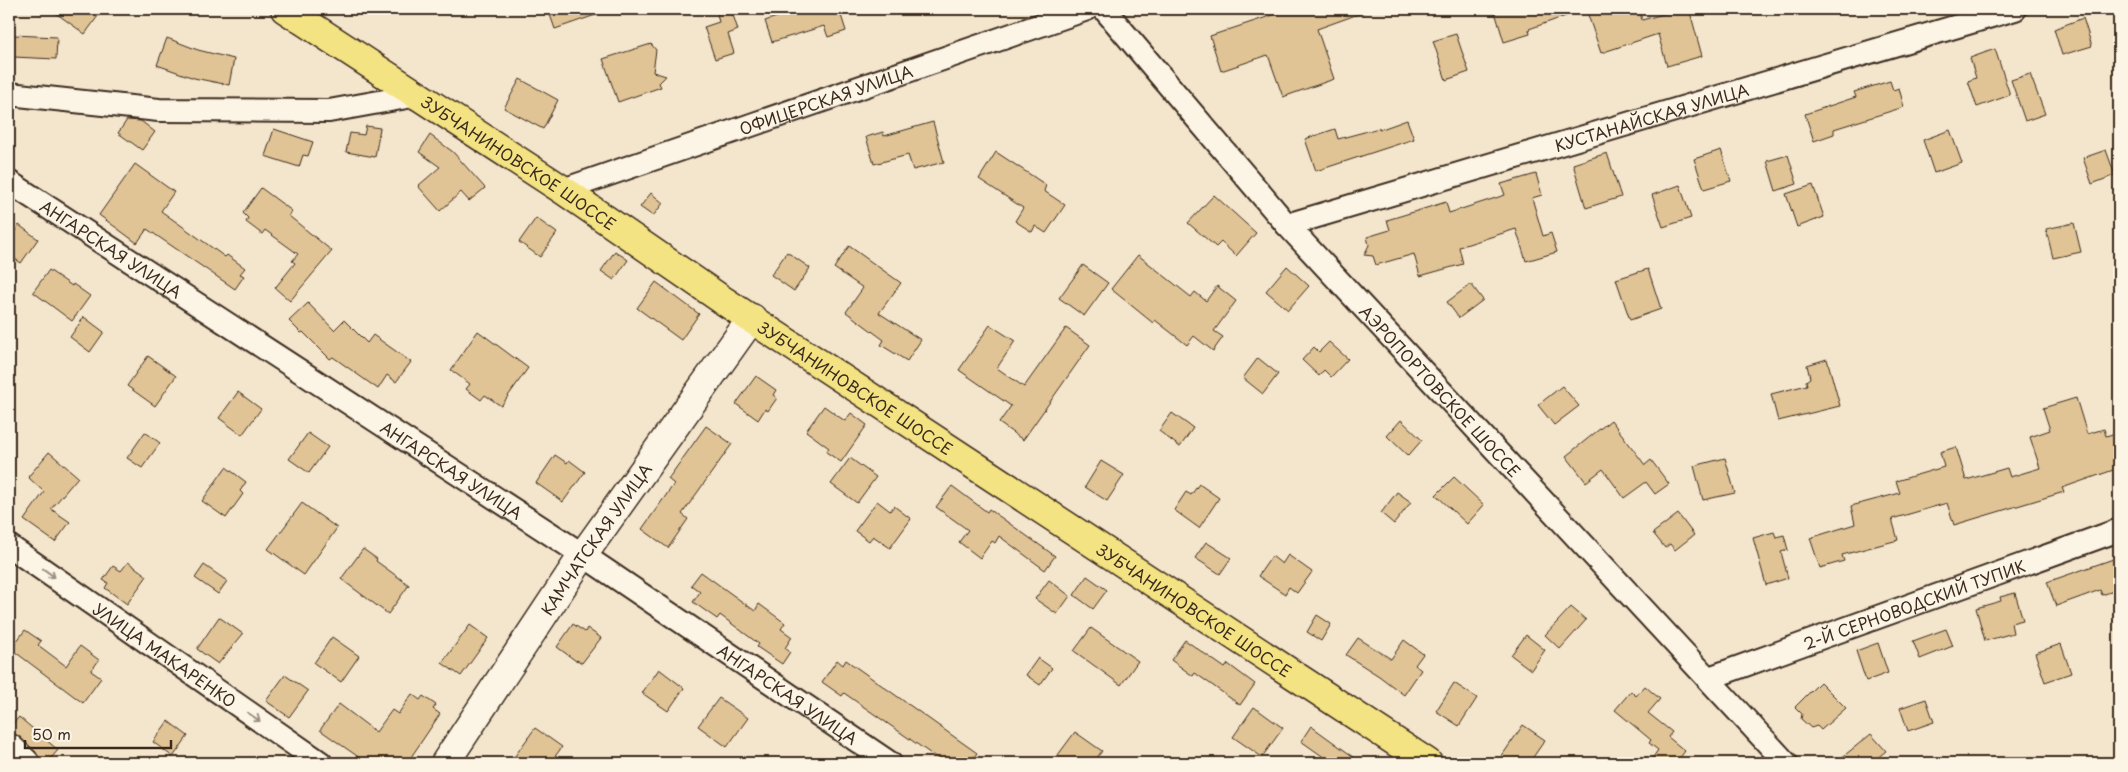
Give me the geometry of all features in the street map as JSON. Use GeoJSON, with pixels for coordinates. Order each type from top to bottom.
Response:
{"type":"FeatureCollection","features":[{"type":"Feature","properties":{"kind":"main road","name":"ЗУБЧАНИНОВСКОЕ ШОССЕ"},"geometry":{"type":"LineString","coordinates":[[286,9],[563,190],[752,318],[1428,763]]}},
{"type":"Feature","properties":{"kind":"street","name":"ОФИЦЕРСКАЯ УЛИЦА"},"geometry":{"type":"LineString","coordinates":[[563,190],[1087,9]]}},
{"type":"Feature","properties":{"kind":"street","name":"АЭРОПОРТОВСКОЕ ШОССЕ"},"geometry":{"type":"LineString","coordinates":[[1104,9],[1287,225],[1786,763]]}},
{"type":"Feature","properties":{"kind":"street","name":"КУСТАНАЙСКАЯ УЛИЦА"},"geometry":{"type":"LineString","coordinates":[[1287,225],[2014,9]]}},
{"type":"Feature","properties":{"kind":"street"},"geometry":{"type":"LineString","coordinates":[[9,94],[159,110],[329,111],[418,95]]}},
{"type":"Feature","properties":{"kind":"street","name":"АНГАРСКАЯ УЛИЦА"},"geometry":{"type":"LineString","coordinates":[[9,182],[583,555],[890,763]]}},
{"type":"Feature","properties":{"kind":"street","name":"КАМЧАТСКАЯ УЛИЦА"},"geometry":{"type":"LineString","coordinates":[[445,763],[583,555],[752,318]]}},
{"type":"Feature","properties":{"kind":"street","name":"2-Й СЕРНОВОДСКИЙ ТУПИК"},"geometry":{"type":"LineString","coordinates":[[1709,678],[2119,530]]}},
{"type":"Feature","properties":{"kind":"street","name":"УЛИЦА МАКАРЕНКО"},"geometry":{"type":"LineString","coordinates":[[9,546],[321,763]]}},
{"type":"Feature","properties":{"kind":"street"},"geometry":{"type":"LineString","coordinates":[[9,748],[25,763]]}},
{"type":"Feature","properties":{"kind":"building"},"geometry":{"type":"Polygon","coordinates":[[[50,9],[103,9],[85,34],[50,9]]]}},
{"type":"Feature","properties":{"kind":"building"},"geometry":{"type":"Polygon","coordinates":[[[548,9],[606,9],[607,11],[555,29],[548,9]]]}},
{"type":"Feature","properties":{"kind":"building"},"geometry":{"type":"Polygon","coordinates":[[[731,9],[738,30],[728,34],[734,53],[715,59],[704,27],[719,22],[717,14],[731,9]]]}},
{"type":"Feature","properties":{"kind":"building"},"geometry":{"type":"Polygon","coordinates":[[[789,9],[839,9],[846,31],[828,37],[824,26],[772,42],[765,21],[791,12],[789,9]]]}},
{"type":"Feature","properties":{"kind":"building"},"geometry":{"type":"Polygon","coordinates":[[[1291,9],[1367,9],[1367,11],[1317,29],[1334,79],[1283,97],[1268,55],[1221,71],[1210,36],[1291,9]]]}},
{"type":"Feature","properties":{"kind":"building"},"geometry":{"type":"Polygon","coordinates":[[[1507,9],[1579,9],[1580,11],[1529,29],[1530,34],[1504,42],[1495,12],[1507,9]]]}},
{"type":"Feature","properties":{"kind":"building"},"geometry":{"type":"Polygon","coordinates":[[[1586,9],[1604,9],[1605,14],[1621,9],[1639,9],[1642,20],[1681,9],[1683,14],[1690,12],[1702,56],[1667,66],[1658,34],[1601,53],[1586,9]]]}},
{"type":"Feature","properties":{"kind":"building"},"geometry":{"type":"Polygon","coordinates":[[[2083,18],[2092,46],[2062,55],[2054,29],[2083,18]]]}},
{"type":"Feature","properties":{"kind":"building"},"geometry":{"type":"Polygon","coordinates":[[[1456,34],[1469,72],[1446,80],[1433,41],[1456,34]]]}},
{"type":"Feature","properties":{"kind":"building"},"geometry":{"type":"Polygon","coordinates":[[[14,35],[57,37],[56,59],[13,57],[14,35]]]}},
{"type":"Feature","properties":{"kind":"building"},"geometry":{"type":"Polygon","coordinates":[[[167,38],[198,50],[234,59],[229,85],[194,78],[157,65],[167,38]]]}},
{"type":"Feature","properties":{"kind":"building"},"geometry":{"type":"Polygon","coordinates":[[[651,44],[656,50],[653,72],[666,76],[659,83],[661,87],[618,102],[603,59],[651,44]]]}},
{"type":"Feature","properties":{"kind":"building"},"geometry":{"type":"Polygon","coordinates":[[[1995,49],[2010,95],[1977,107],[1968,81],[1976,78],[1970,58],[1995,49]]]}},
{"type":"Feature","properties":{"kind":"building"},"geometry":{"type":"Polygon","coordinates":[[[2030,74],[2045,114],[2025,121],[2011,80],[2030,74]]]}},
{"type":"Feature","properties":{"kind":"building"},"geometry":{"type":"Polygon","coordinates":[[[520,79],[558,100],[543,129],[504,108],[520,79]]]}},
{"type":"Feature","properties":{"kind":"building"},"geometry":{"type":"Polygon","coordinates":[[[1890,81],[1893,90],[1899,88],[1904,107],[1834,129],[1834,134],[1814,141],[1805,114],[1856,97],[1854,92],[1890,81]]]}},
{"type":"Feature","properties":{"kind":"building"},"geometry":{"type":"Polygon","coordinates":[[[127,120],[141,121],[155,132],[142,150],[118,133],[127,120]]]}},
{"type":"Feature","properties":{"kind":"building"},"geometry":{"type":"Polygon","coordinates":[[[1407,120],[1414,139],[1316,171],[1305,139],[1335,129],[1338,139],[1379,128],[1379,130],[1407,120]]]}},
{"type":"Feature","properties":{"kind":"building"},"geometry":{"type":"Polygon","coordinates":[[[933,122],[944,162],[913,170],[908,155],[874,164],[866,137],[883,132],[884,136],[933,122]]]}},
{"type":"Feature","properties":{"kind":"building"},"geometry":{"type":"Polygon","coordinates":[[[366,126],[380,128],[375,157],[346,152],[350,133],[364,135],[366,126]]]}},
{"type":"Feature","properties":{"kind":"building"},"geometry":{"type":"Polygon","coordinates":[[[274,129],[313,142],[308,156],[303,155],[299,167],[265,156],[274,129]]]}},
{"type":"Feature","properties":{"kind":"building"},"geometry":{"type":"Polygon","coordinates":[[[1950,130],[1962,163],[1934,173],[1923,140],[1950,130]]]}},
{"type":"Feature","properties":{"kind":"building"},"geometry":{"type":"Polygon","coordinates":[[[430,135],[453,152],[485,188],[469,201],[461,192],[440,211],[418,186],[440,167],[419,152],[430,135]]]}},
{"type":"Feature","properties":{"kind":"building"},"geometry":{"type":"Polygon","coordinates":[[[1721,150],[1731,181],[1704,189],[1694,159],[1721,150]]]}},
{"type":"Feature","properties":{"kind":"building"},"geometry":{"type":"Polygon","coordinates":[[[2106,150],[2115,175],[2092,184],[2083,158],[2106,150]]]}},
{"type":"Feature","properties":{"kind":"building"},"geometry":{"type":"Polygon","coordinates":[[[996,152],[1046,185],[1044,191],[1065,205],[1046,233],[1035,226],[1032,232],[1015,221],[1023,208],[979,179],[996,152]]]}},
{"type":"Feature","properties":{"kind":"building"},"geometry":{"type":"Polygon","coordinates":[[[1607,153],[1621,197],[1586,208],[1573,164],[1607,153]]]}},
{"type":"Feature","properties":{"kind":"building"},"geometry":{"type":"Polygon","coordinates":[[[1788,155],[1797,184],[1776,191],[1767,161],[1788,155]]]}},
{"type":"Feature","properties":{"kind":"building"},"geometry":{"type":"Polygon","coordinates":[[[135,164],[174,192],[161,211],[225,257],[227,255],[245,268],[240,274],[244,276],[235,289],[147,229],[137,243],[99,215],[135,164]]]}},
{"type":"Feature","properties":{"kind":"building"},"geometry":{"type":"Polygon","coordinates":[[[1536,174],[1542,195],[1532,198],[1543,236],[1551,233],[1557,252],[1526,261],[1516,229],[1459,247],[1463,264],[1420,276],[1414,254],[1376,265],[1373,256],[1364,255],[1369,245],[1367,237],[1390,230],[1387,220],[1446,202],[1449,213],[1505,195],[1501,184],[1536,174]]]}},
{"type":"Feature","properties":{"kind":"building"},"geometry":{"type":"Polygon","coordinates":[[[1680,185],[1691,218],[1663,227],[1652,195],[1680,185]]]}},
{"type":"Feature","properties":{"kind":"building"},"geometry":{"type":"Polygon","coordinates":[[[1813,185],[1824,217],[1797,227],[1786,194],[1813,185]]]}},
{"type":"Feature","properties":{"kind":"building"},"geometry":{"type":"Polygon","coordinates":[[[261,188],[292,211],[289,216],[332,251],[290,301],[275,288],[295,263],[292,261],[298,254],[265,230],[262,234],[246,222],[248,218],[243,213],[261,188]]]}},
{"type":"Feature","properties":{"kind":"building"},"geometry":{"type":"Polygon","coordinates":[[[651,193],[663,203],[653,216],[640,207],[651,193]]]}},
{"type":"Feature","properties":{"kind":"building"},"geometry":{"type":"Polygon","coordinates":[[[1214,195],[1256,233],[1236,256],[1221,242],[1216,247],[1188,223],[1214,195]]]}},
{"type":"Feature","properties":{"kind":"building"},"geometry":{"type":"Polygon","coordinates":[[[536,218],[557,233],[540,257],[519,242],[536,218]]]}},
{"type":"Feature","properties":{"kind":"building"},"geometry":{"type":"Polygon","coordinates":[[[2074,223],[2081,252],[2053,258],[2046,229],[2074,223]]]}},
{"type":"Feature","properties":{"kind":"building"},"geometry":{"type":"Polygon","coordinates":[[[19,225],[38,239],[21,263],[9,255],[9,239],[19,225]]]}},
{"type":"Feature","properties":{"kind":"building"},"geometry":{"type":"Polygon","coordinates":[[[849,246],[901,283],[879,313],[921,340],[907,361],[881,345],[884,340],[846,312],[863,288],[834,268],[849,246]]]}},
{"type":"Feature","properties":{"kind":"building"},"geometry":{"type":"Polygon","coordinates":[[[615,251],[628,260],[614,280],[601,271],[615,251]]]}},
{"type":"Feature","properties":{"kind":"building"},"geometry":{"type":"Polygon","coordinates":[[[787,252],[810,268],[794,291],[771,275],[787,252]]]}},
{"type":"Feature","properties":{"kind":"building"},"geometry":{"type":"Polygon","coordinates":[[[1138,255],[1191,297],[1195,292],[1206,301],[1217,286],[1236,301],[1214,331],[1223,337],[1213,351],[1194,336],[1187,345],[1155,320],[1153,323],[1111,289],[1138,255]]]}},
{"type":"Feature","properties":{"kind":"building"},"geometry":{"type":"Polygon","coordinates":[[[1083,265],[1108,283],[1084,316],[1059,298],[1083,265]]]}},
{"type":"Feature","properties":{"kind":"building"},"geometry":{"type":"Polygon","coordinates":[[[1287,266],[1309,286],[1288,310],[1266,291],[1287,266]]]}},
{"type":"Feature","properties":{"kind":"building"},"geometry":{"type":"Polygon","coordinates":[[[1648,269],[1661,309],[1630,320],[1616,279],[1648,269]]]}},
{"type":"Feature","properties":{"kind":"building"},"geometry":{"type":"Polygon","coordinates":[[[49,270],[90,296],[72,321],[33,292],[49,270]]]}},
{"type":"Feature","properties":{"kind":"building"},"geometry":{"type":"Polygon","coordinates":[[[656,282],[699,314],[681,340],[637,308],[656,282]]]}},
{"type":"Feature","properties":{"kind":"building"},"geometry":{"type":"Polygon","coordinates":[[[1471,284],[1483,300],[1459,318],[1447,302],[1471,284]]]}},
{"type":"Feature","properties":{"kind":"building"},"geometry":{"type":"Polygon","coordinates":[[[308,303],[334,330],[344,320],[367,343],[373,335],[411,362],[396,382],[387,375],[378,389],[333,357],[330,359],[289,321],[308,303]]]}},
{"type":"Feature","properties":{"kind":"building"},"geometry":{"type":"Polygon","coordinates":[[[84,317],[104,332],[90,352],[70,337],[84,317]]]}},
{"type":"Feature","properties":{"kind":"building"},"geometry":{"type":"Polygon","coordinates":[[[990,325],[1015,341],[997,368],[1024,387],[1066,328],[1090,345],[1023,440],[999,423],[1011,406],[959,370],[990,325]]]}},
{"type":"Feature","properties":{"kind":"building"},"geometry":{"type":"Polygon","coordinates":[[[478,331],[528,368],[501,406],[485,395],[481,400],[466,389],[470,384],[451,370],[478,331]]]}},
{"type":"Feature","properties":{"kind":"building"},"geometry":{"type":"Polygon","coordinates":[[[1329,342],[1348,359],[1331,377],[1324,370],[1319,376],[1302,360],[1314,347],[1319,352],[1329,342]]]}},
{"type":"Feature","properties":{"kind":"building"},"geometry":{"type":"Polygon","coordinates":[[[148,356],[176,376],[155,406],[127,386],[148,356]]]}},
{"type":"Feature","properties":{"kind":"building"},"geometry":{"type":"Polygon","coordinates":[[[1258,358],[1278,374],[1263,394],[1243,378],[1258,358]]]}},
{"type":"Feature","properties":{"kind":"building"},"geometry":{"type":"Polygon","coordinates":[[[1827,359],[1840,406],[1778,421],[1771,394],[1807,385],[1806,381],[1810,378],[1807,365],[1827,359]]]}},
{"type":"Feature","properties":{"kind":"building"},"geometry":{"type":"Polygon","coordinates":[[[756,376],[776,390],[773,395],[777,398],[768,411],[765,409],[758,420],[736,404],[756,376]]]}},
{"type":"Feature","properties":{"kind":"building"},"geometry":{"type":"Polygon","coordinates":[[[1562,386],[1579,406],[1554,425],[1538,405],[1562,386]]]}},
{"type":"Feature","properties":{"kind":"building"},"geometry":{"type":"Polygon","coordinates":[[[238,392],[261,409],[242,435],[219,418],[238,392]]]}},
{"type":"Feature","properties":{"kind":"building"},"geometry":{"type":"Polygon","coordinates":[[[2076,398],[2087,434],[2104,429],[2106,436],[2119,432],[2119,468],[2062,488],[2064,492],[1954,525],[1947,503],[1892,519],[1898,540],[1842,555],[1844,561],[1820,568],[1810,538],[1855,524],[1851,506],[1900,493],[1896,481],[1944,467],[1940,452],[1956,447],[1966,480],[2007,468],[2010,477],[2040,468],[2030,437],[2050,430],[2043,408],[2076,398]]]}},
{"type":"Feature","properties":{"kind":"building"},"geometry":{"type":"Polygon","coordinates":[[[824,406],[845,421],[851,413],[867,425],[841,462],[826,452],[829,448],[806,431],[824,406]]]}},
{"type":"Feature","properties":{"kind":"building"},"geometry":{"type":"Polygon","coordinates":[[[1172,413],[1193,428],[1180,447],[1159,431],[1172,413]]]}},
{"type":"Feature","properties":{"kind":"building"},"geometry":{"type":"Polygon","coordinates":[[[1401,420],[1422,440],[1408,456],[1387,436],[1401,420]]]}},
{"type":"Feature","properties":{"kind":"building"},"geometry":{"type":"Polygon","coordinates":[[[1611,420],[1645,465],[1651,460],[1669,484],[1655,494],[1646,482],[1624,498],[1603,469],[1586,482],[1566,456],[1611,420]]]}},
{"type":"Feature","properties":{"kind":"building"},"geometry":{"type":"Polygon","coordinates":[[[706,426],[732,444],[682,514],[688,519],[668,548],[642,529],[674,484],[668,479],[706,426]]]}},
{"type":"Feature","properties":{"kind":"building"},"geometry":{"type":"Polygon","coordinates":[[[145,432],[160,443],[142,468],[127,458],[145,432]]]}},
{"type":"Feature","properties":{"kind":"building"},"geometry":{"type":"Polygon","coordinates":[[[308,433],[328,447],[309,473],[289,459],[308,433]]]}},
{"type":"Feature","properties":{"kind":"building"},"geometry":{"type":"Polygon","coordinates":[[[49,452],[78,477],[51,509],[70,522],[55,542],[24,520],[44,492],[28,477],[49,452]]]}},
{"type":"Feature","properties":{"kind":"building"},"geometry":{"type":"Polygon","coordinates":[[[555,455],[567,463],[569,460],[585,472],[563,502],[536,483],[555,455]]]}},
{"type":"Feature","properties":{"kind":"building"},"geometry":{"type":"Polygon","coordinates":[[[850,458],[876,477],[857,503],[831,484],[850,458]]]}},
{"type":"Feature","properties":{"kind":"building"},"geometry":{"type":"Polygon","coordinates":[[[1725,458],[1735,493],[1703,500],[1694,466],[1725,458]]]}},
{"type":"Feature","properties":{"kind":"building"},"geometry":{"type":"Polygon","coordinates":[[[1101,461],[1124,475],[1107,501],[1085,487],[1101,461]]]}},
{"type":"Feature","properties":{"kind":"building"},"geometry":{"type":"Polygon","coordinates":[[[226,467],[246,482],[240,491],[243,494],[226,518],[202,501],[226,467]]]}},
{"type":"Feature","properties":{"kind":"building"},"geometry":{"type":"Polygon","coordinates":[[[1454,477],[1484,505],[1467,524],[1436,495],[1454,477]]]}},
{"type":"Feature","properties":{"kind":"building"},"geometry":{"type":"Polygon","coordinates":[[[1199,484],[1219,498],[1199,528],[1174,510],[1186,492],[1191,495],[1199,484]]]}},
{"type":"Feature","properties":{"kind":"building"},"geometry":{"type":"Polygon","coordinates":[[[952,486],[987,512],[989,509],[1055,556],[1045,570],[999,536],[995,543],[992,541],[980,558],[959,542],[968,530],[936,507],[952,486]]]}},
{"type":"Feature","properties":{"kind":"building"},"geometry":{"type":"Polygon","coordinates":[[[1397,492],[1411,502],[1394,524],[1381,513],[1397,492]]]}},
{"type":"Feature","properties":{"kind":"building"},"geometry":{"type":"Polygon","coordinates":[[[877,501],[890,511],[894,506],[911,519],[890,548],[873,536],[869,541],[855,531],[877,501]]]}},
{"type":"Feature","properties":{"kind":"building"},"geometry":{"type":"Polygon","coordinates":[[[302,503],[337,528],[304,575],[268,549],[302,503]]]}},
{"type":"Feature","properties":{"kind":"building"},"geometry":{"type":"Polygon","coordinates":[[[1678,514],[1694,535],[1675,550],[1670,544],[1665,548],[1653,533],[1678,514]]]}},
{"type":"Feature","properties":{"kind":"building"},"geometry":{"type":"Polygon","coordinates":[[[1774,532],[1776,537],[1784,535],[1788,550],[1781,552],[1788,578],[1766,585],[1753,538],[1774,532]]]}},
{"type":"Feature","properties":{"kind":"building"},"geometry":{"type":"Polygon","coordinates":[[[1206,542],[1231,558],[1220,574],[1195,558],[1206,542]]]}},
{"type":"Feature","properties":{"kind":"building"},"geometry":{"type":"Polygon","coordinates":[[[363,549],[409,585],[388,614],[341,579],[363,549]]]}},
{"type":"Feature","properties":{"kind":"building"},"geometry":{"type":"Polygon","coordinates":[[[1288,555],[1312,572],[1297,593],[1289,587],[1285,594],[1258,576],[1272,556],[1282,564],[1288,555]]]}},
{"type":"Feature","properties":{"kind":"building"},"geometry":{"type":"Polygon","coordinates":[[[2119,557],[2119,589],[2102,595],[2100,590],[2056,606],[2047,582],[2119,557]]]}},
{"type":"Feature","properties":{"kind":"building"},"geometry":{"type":"Polygon","coordinates":[[[128,562],[147,576],[127,604],[105,588],[108,583],[103,580],[113,566],[121,571],[128,562]]]}},
{"type":"Feature","properties":{"kind":"building"},"geometry":{"type":"Polygon","coordinates":[[[204,565],[227,581],[218,594],[195,578],[204,565]]]}},
{"type":"Feature","properties":{"kind":"building"},"geometry":{"type":"Polygon","coordinates":[[[701,572],[755,611],[759,604],[785,623],[781,629],[792,637],[785,648],[790,652],[782,664],[757,647],[759,644],[720,615],[717,619],[693,602],[700,592],[691,585],[701,572]]]}},
{"type":"Feature","properties":{"kind":"building"},"geometry":{"type":"Polygon","coordinates":[[[1087,576],[1107,590],[1093,609],[1074,595],[1087,576]]]}},
{"type":"Feature","properties":{"kind":"building"},"geometry":{"type":"Polygon","coordinates":[[[1049,580],[1070,596],[1057,614],[1035,599],[1049,580]]]}},
{"type":"Feature","properties":{"kind":"building"},"geometry":{"type":"Polygon","coordinates":[[[2015,593],[2023,620],[2011,623],[2013,633],[1985,641],[1976,608],[2001,601],[2000,597],[2015,593]]]}},
{"type":"Feature","properties":{"kind":"building"},"geometry":{"type":"Polygon","coordinates":[[[1571,607],[1586,620],[1560,649],[1545,635],[1571,607]]]}},
{"type":"Feature","properties":{"kind":"building"},"geometry":{"type":"Polygon","coordinates":[[[1317,615],[1331,624],[1321,641],[1307,632],[1317,615]]]}},
{"type":"Feature","properties":{"kind":"building"},"geometry":{"type":"Polygon","coordinates":[[[219,617],[243,634],[218,664],[197,649],[219,617]]]}},
{"type":"Feature","properties":{"kind":"building"},"geometry":{"type":"Polygon","coordinates":[[[573,624],[585,632],[587,628],[601,638],[582,663],[576,661],[557,647],[573,624]]]}},
{"type":"Feature","properties":{"kind":"building"},"geometry":{"type":"Polygon","coordinates":[[[470,625],[488,638],[461,676],[442,663],[470,625]]]}},
{"type":"Feature","properties":{"kind":"building"},"geometry":{"type":"Polygon","coordinates":[[[1091,628],[1138,661],[1121,685],[1074,651],[1091,628]]]}},
{"type":"Feature","properties":{"kind":"building"},"geometry":{"type":"Polygon","coordinates":[[[1946,629],[1953,646],[1920,659],[1913,641],[1946,629]]]}},
{"type":"Feature","properties":{"kind":"building"},"geometry":{"type":"Polygon","coordinates":[[[25,630],[41,641],[38,645],[66,666],[80,646],[99,660],[91,671],[101,678],[83,703],[11,649],[25,630]]]}},
{"type":"Feature","properties":{"kind":"building"},"geometry":{"type":"Polygon","coordinates":[[[1526,635],[1545,650],[1531,670],[1511,655],[1526,635]]]}},
{"type":"Feature","properties":{"kind":"building"},"geometry":{"type":"Polygon","coordinates":[[[332,637],[359,656],[341,682],[314,663],[332,637]]]}},
{"type":"Feature","properties":{"kind":"building"},"geometry":{"type":"Polygon","coordinates":[[[1358,638],[1391,659],[1404,640],[1423,654],[1415,665],[1421,670],[1404,695],[1346,655],[1358,638]]]}},
{"type":"Feature","properties":{"kind":"building"},"geometry":{"type":"Polygon","coordinates":[[[1185,640],[1225,668],[1228,664],[1255,684],[1240,705],[1195,673],[1193,676],[1171,660],[1185,640]]]}},
{"type":"Feature","properties":{"kind":"building"},"geometry":{"type":"Polygon","coordinates":[[[1878,643],[1888,673],[1866,681],[1856,651],[1878,643]]]}},
{"type":"Feature","properties":{"kind":"building"},"geometry":{"type":"Polygon","coordinates":[[[2061,644],[2071,673],[2045,682],[2035,653],[2061,644]]]}},
{"type":"Feature","properties":{"kind":"building"},"geometry":{"type":"Polygon","coordinates":[[[1038,658],[1052,668],[1040,685],[1026,675],[1038,658]]]}},
{"type":"Feature","properties":{"kind":"building"},"geometry":{"type":"Polygon","coordinates":[[[837,660],[843,665],[846,660],[977,753],[970,763],[944,763],[844,693],[842,696],[822,682],[837,660]]]}},
{"type":"Feature","properties":{"kind":"building"},"geometry":{"type":"Polygon","coordinates":[[[659,669],[684,688],[668,711],[642,693],[659,669]]]}},
{"type":"Feature","properties":{"kind":"building"},"geometry":{"type":"Polygon","coordinates":[[[285,675],[308,691],[289,717],[266,701],[285,675]]]}},
{"type":"Feature","properties":{"kind":"building"},"geometry":{"type":"Polygon","coordinates":[[[1820,682],[1846,708],[1821,730],[1817,726],[1811,728],[1801,719],[1802,714],[1795,707],[1820,682]]]}},
{"type":"Feature","properties":{"kind":"building"},"geometry":{"type":"Polygon","coordinates":[[[1454,683],[1477,698],[1459,726],[1436,711],[1454,683]]]}},
{"type":"Feature","properties":{"kind":"building"},"geometry":{"type":"Polygon","coordinates":[[[1645,686],[1660,699],[1648,713],[1672,732],[1668,737],[1685,751],[1676,763],[1649,763],[1658,750],[1649,743],[1651,740],[1615,710],[1631,691],[1636,696],[1645,686]]]}},
{"type":"Feature","properties":{"kind":"building"},"geometry":{"type":"Polygon","coordinates":[[[412,694],[420,700],[423,696],[436,705],[433,709],[440,714],[407,763],[367,763],[320,730],[339,704],[376,732],[392,710],[398,714],[412,694]]]}},
{"type":"Feature","properties":{"kind":"building"},"geometry":{"type":"Polygon","coordinates":[[[719,698],[748,718],[727,747],[698,726],[719,698]]]}},
{"type":"Feature","properties":{"kind":"building"},"geometry":{"type":"Polygon","coordinates":[[[1926,699],[1934,722],[1908,731],[1900,708],[1926,699]]]}},
{"type":"Feature","properties":{"kind":"building"},"geometry":{"type":"Polygon","coordinates":[[[1254,707],[1283,728],[1262,757],[1233,737],[1254,707]]]}},
{"type":"Feature","properties":{"kind":"building"},"geometry":{"type":"Polygon","coordinates":[[[19,717],[58,750],[47,763],[40,763],[36,752],[19,736],[9,733],[9,728],[19,717]]]}},
{"type":"Feature","properties":{"kind":"building"},"geometry":{"type":"Polygon","coordinates":[[[168,721],[188,736],[173,757],[153,742],[168,721]]]}},
{"type":"Feature","properties":{"kind":"building"},"geometry":{"type":"Polygon","coordinates":[[[1523,725],[1545,740],[1529,763],[1511,763],[1501,757],[1523,725]]]}},
{"type":"Feature","properties":{"kind":"building"},"geometry":{"type":"Polygon","coordinates":[[[1311,726],[1362,763],[1332,763],[1301,741],[1311,726]]]}},
{"type":"Feature","properties":{"kind":"building"},"geometry":{"type":"Polygon","coordinates":[[[535,728],[562,747],[550,763],[510,763],[535,728]]]}},
{"type":"Feature","properties":{"kind":"building"},"geometry":{"type":"Polygon","coordinates":[[[1075,732],[1102,751],[1093,763],[1052,763],[1075,732]]]}},
{"type":"Feature","properties":{"kind":"building"},"geometry":{"type":"Polygon","coordinates":[[[1871,734],[1886,751],[1871,763],[1835,763],[1871,734]]]}}]}
